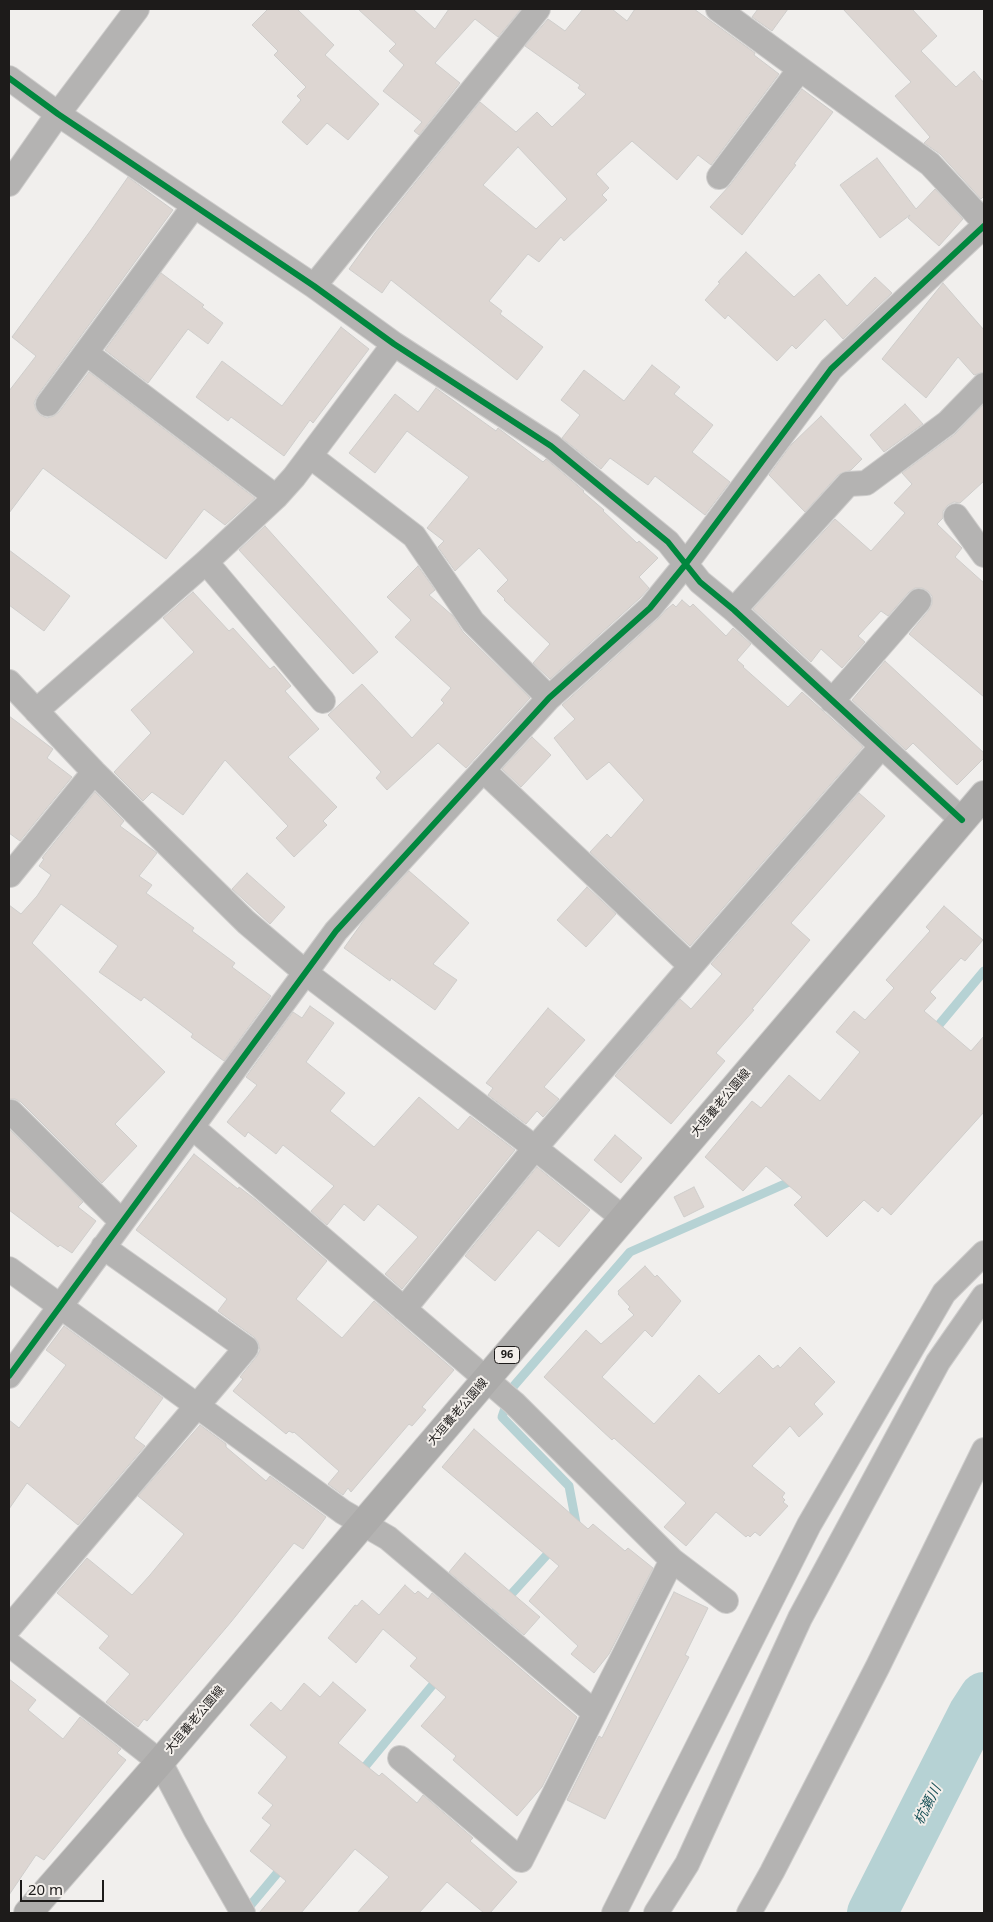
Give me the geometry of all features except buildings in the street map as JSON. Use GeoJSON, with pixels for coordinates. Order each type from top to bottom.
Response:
{"type":"FeatureCollection","features":[{"type":"Feature","properties":{"kind":"main road","name":"大垣養老公園線"},"geometry":{"type":"LineString","coordinates":[[28,1913],[160,1762],[984,795]]}},
{"type":"Feature","properties":{"kind":"street"},"geometry":{"type":"LineString","coordinates":[[9,184],[58,114],[137,9]]}},
{"type":"Feature","properties":{"kind":"street"},"geometry":{"type":"LineString","coordinates":[[314,286],[538,9]]}},
{"type":"Feature","properties":{"kind":"street"},"geometry":{"type":"LineString","coordinates":[[718,9],[930,164],[984,222]]}},
{"type":"Feature","properties":{"kind":"street"},"geometry":{"type":"LineString","coordinates":[[719,177],[800,69]]}},
{"type":"Feature","properties":{"kind":"street"},"geometry":{"type":"LineString","coordinates":[[9,78],[58,114],[314,286],[394,344],[551,446],[668,542],[700,582],[734,610],[962,820]]}},
{"type":"Feature","properties":{"kind":"street"},"geometry":{"type":"LineString","coordinates":[[48,404],[194,206]]}},
{"type":"Feature","properties":{"kind":"street"},"geometry":{"type":"LineString","coordinates":[[9,1376],[336,931],[549,698],[650,608],[685,565],[831,369],[984,226]]}},
{"type":"Feature","properties":{"kind":"street"},"geometry":{"type":"LineString","coordinates":[[36,711],[206,562],[276,497],[310,456],[394,344]]}},
{"type":"Feature","properties":{"kind":"street"},"geometry":{"type":"LineString","coordinates":[[86,353],[276,497]]}},
{"type":"Feature","properties":{"kind":"street"},"geometry":{"type":"LineString","coordinates":[[734,610],[848,484],[866,483],[947,423],[984,385]]}},
{"type":"Feature","properties":{"kind":"street"},"geometry":{"type":"LineString","coordinates":[[310,456],[414,536],[473,622],[549,698]]}},
{"type":"Feature","properties":{"kind":"street"},"geometry":{"type":"LineString","coordinates":[[956,516],[984,555]]}},
{"type":"Feature","properties":{"kind":"street"},"geometry":{"type":"LineString","coordinates":[[206,562],[323,701]]}},
{"type":"Feature","properties":{"kind":"street"},"geometry":{"type":"LineString","coordinates":[[832,701],[919,601]]}},
{"type":"Feature","properties":{"kind":"street"},"geometry":{"type":"LineString","coordinates":[[9,682],[94,772],[246,922],[306,973],[535,1148],[623,1218]]}},
{"type":"Feature","properties":{"kind":"street"},"geometry":{"type":"LineString","coordinates":[[404,1309],[535,1148],[881,747]]}},
{"type":"Feature","properties":{"kind":"street"},"geometry":{"type":"LineString","coordinates":[[483,770],[691,966]]}},
{"type":"Feature","properties":{"kind":"street"},"geometry":{"type":"LineString","coordinates":[[9,874],[94,772]]}},
{"type":"Feature","properties":{"kind":"street"},"geometry":{"type":"LineString","coordinates":[[11,1112],[122,1222]]}},
{"type":"Feature","properties":{"kind":"street"},"geometry":{"type":"LineString","coordinates":[[192,1127],[514,1403],[672,1560],[726,1601]]}},
{"type":"Feature","properties":{"kind":"street"},"geometry":{"type":"LineString","coordinates":[[9,1628],[246,1348],[103,1247]]}},
{"type":"Feature","properties":{"kind":"street"},"geometry":{"type":"LineString","coordinates":[[614,1913],[809,1525],[944,1293],[984,1253]]}},
{"type":"Feature","properties":{"kind":"street"},"geometry":{"type":"LineString","coordinates":[[9,1269],[343,1512],[388,1538],[595,1713]]}},
{"type":"Feature","properties":{"kind":"street"},"geometry":{"type":"LineString","coordinates":[[656,1913],[687,1864],[805,1610],[938,1362],[984,1296]]}},
{"type":"Feature","properties":{"kind":"street"},"geometry":{"type":"LineString","coordinates":[[749,1913],[864,1692],[984,1450]]}},
{"type":"Feature","properties":{"kind":"street"},"geometry":{"type":"LineString","coordinates":[[400,1758],[522,1860],[672,1560]]}},
{"type":"Feature","properties":{"kind":"street"},"geometry":{"type":"LineString","coordinates":[[9,1644],[160,1762],[195,1829],[243,1913]]}},
{"type":"Feature","properties":{"kind":"waterway"},"geometry":{"type":"LineString","coordinates":[[933,1032],[984,971]]}},
{"type":"Feature","properties":{"kind":"waterway"},"geometry":{"type":"LineString","coordinates":[[573,1526],[576,1523],[569,1486],[502,1417],[512,1388],[630,1252],[796,1179]]}},
{"type":"Feature","properties":{"kind":"waterway"},"geometry":{"type":"LineString","coordinates":[[487,1621],[554,1547]]}},
{"type":"Feature","properties":{"kind":"waterway"},"geometry":{"type":"LineString","coordinates":[[359,1774],[440,1676]]}},
{"type":"Feature","properties":{"kind":"waterway","name":"杭瀬川"},"geometry":{"type":"LineString","coordinates":[[872,1913],[973,1714],[984,1697]]}},
{"type":"Feature","properties":{"kind":"waterway"},"geometry":{"type":"LineString","coordinates":[[244,1913],[284,1865]]}},
{"type":"Feature","properties":{"kind":"cycle path"},"geometry":{"type":"LineString","coordinates":[[9,78],[58,114],[314,286],[394,344],[551,446],[668,542],[700,582],[734,610],[962,820]]}},
{"type":"Feature","properties":{"kind":"cycle path"},"geometry":{"type":"LineString","coordinates":[[9,1376],[336,931],[549,698],[650,608],[685,565],[831,369],[984,226]]}}]}
